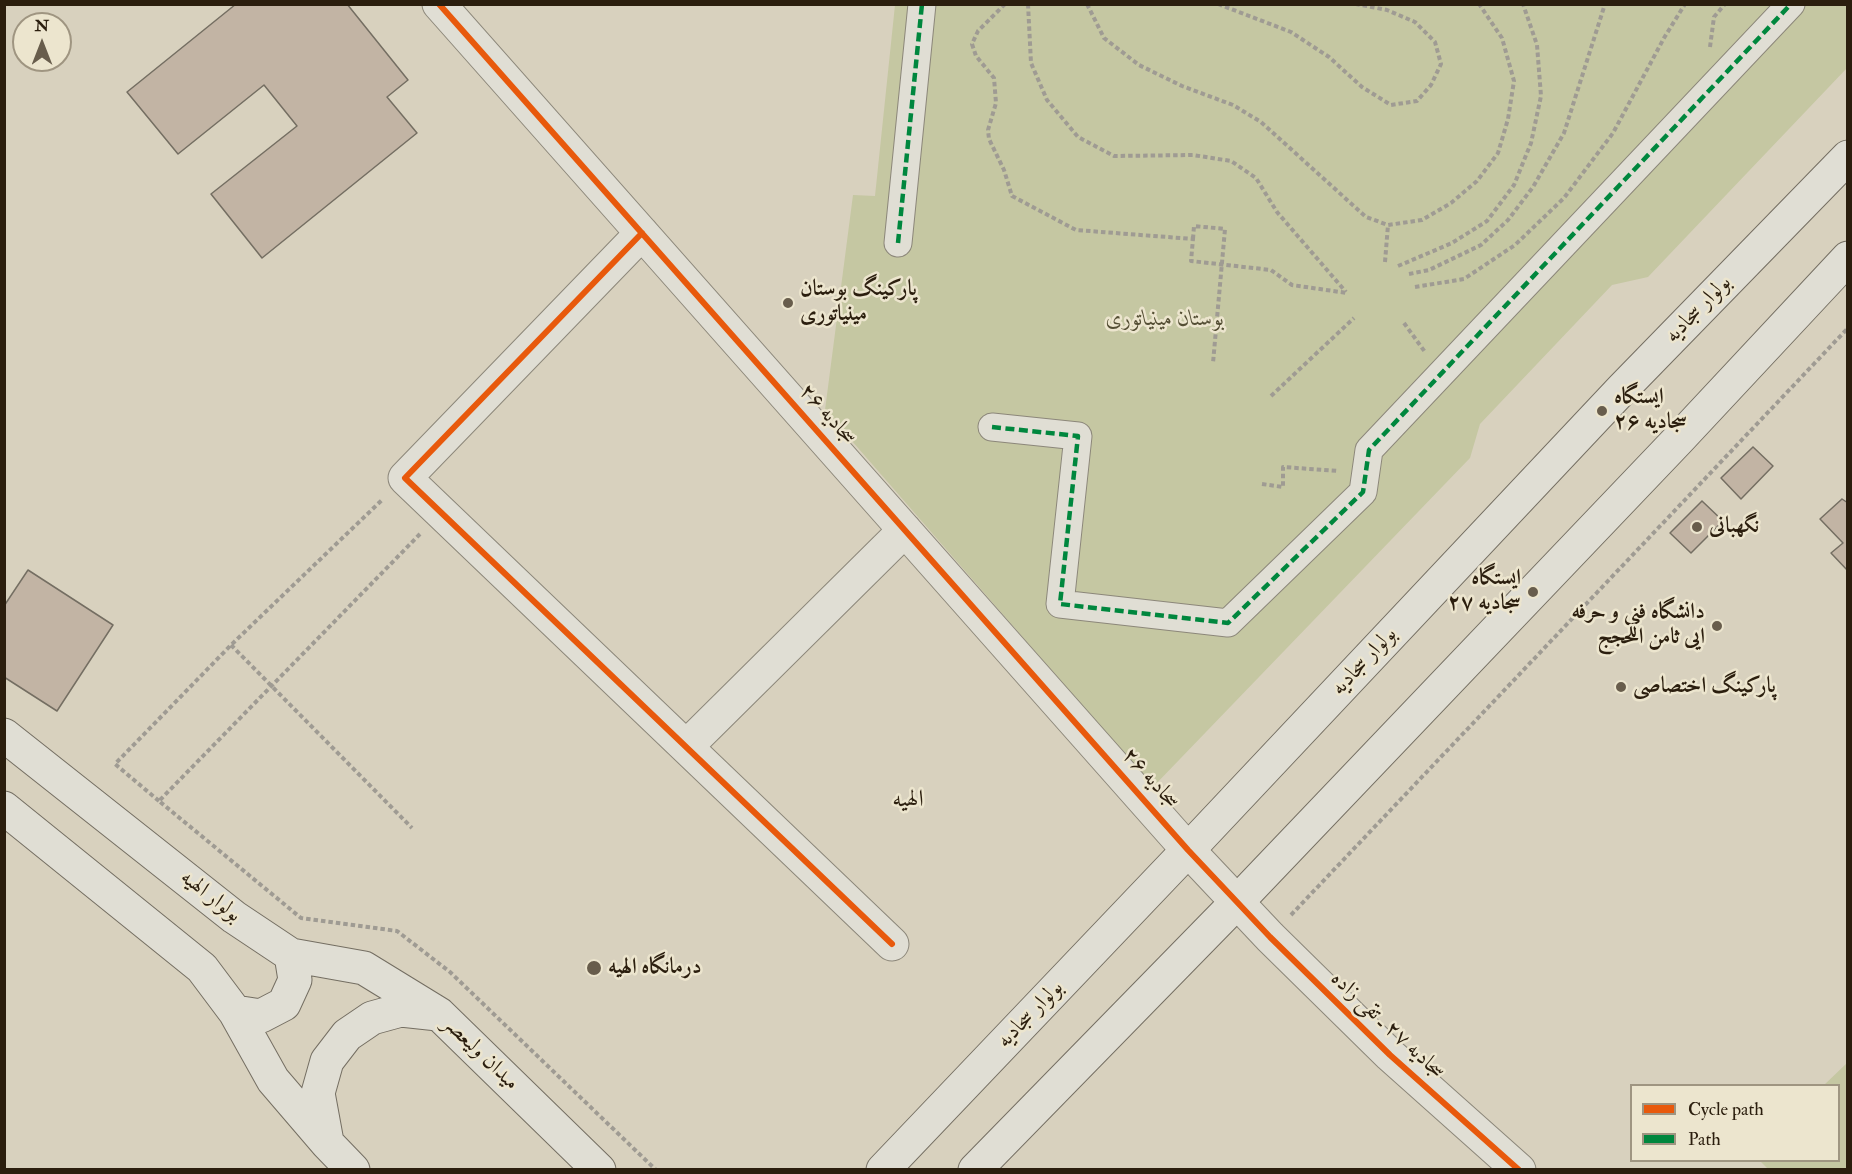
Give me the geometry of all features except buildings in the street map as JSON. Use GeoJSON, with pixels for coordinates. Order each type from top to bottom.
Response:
{"type":"FeatureCollection","features":[{"type":"Feature","properties":{"kind":"main road","name":"سجادیه ۲۶"},"geometry":{"type":"LineString","coordinates":[[440,4],[1188,850],[1238,902]]}},
{"type":"Feature","properties":{"kind":"main road","name":"بولوار سجادیه"},"geometry":{"type":"LineString","coordinates":[[884,1170],[1622,390],[1848,157]]}},
{"type":"Feature","properties":{"kind":"main road"},"geometry":{"type":"LineString","coordinates":[[642,233],[405,478],[892,944]]}},
{"type":"Feature","properties":{"kind":"main road"},"geometry":{"type":"LineString","coordinates":[[975,1170],[1238,902],[1662,457],[1848,258]]}},
{"type":"Feature","properties":{"kind":"main road"},"geometry":{"type":"LineString","coordinates":[[686,747],[905,530]]}},
{"type":"Feature","properties":{"kind":"main road","name":"بولوار الهیه"},"geometry":{"type":"LineString","coordinates":[[4,735],[234,917],[291,955],[364,969],[439,1014]]}},
{"type":"Feature","properties":{"kind":"main road"},"geometry":{"type":"LineString","coordinates":[[4,808],[202,968],[235,1012],[273,1080],[353,1170]]}},
{"type":"Feature","properties":{"kind":"main road","name":"سجادیه ۲۷ ـ تقی زاده"},"geometry":{"type":"LineString","coordinates":[[1238,902],[1270,937],[1390,1055],[1519,1170]]}},
{"type":"Feature","properties":{"kind":"main road"},"geometry":{"type":"LineString","coordinates":[[235,1012],[261,1016],[284,1004],[295,980],[291,955]]}},
{"type":"Feature","properties":{"kind":"main road","name":"میدان ولیعصر"},"geometry":{"type":"LineString","coordinates":[[327,1143],[318,1093],[327,1061],[347,1035],[372,1018],[401,1010],[439,1014],[599,1170]]}},
{"type":"Feature","properties":{"kind":"street"},"geometry":{"type":"LineString","coordinates":[[898,243],[922,4]]}},
{"type":"Feature","properties":{"kind":"street"},"geometry":{"type":"LineString","coordinates":[[992,427],[1078,436],[1060,604],[1228,623],[1363,492],[1369,450],[1791,4]]}},
{"type":"Feature","properties":{"kind":"path"},"geometry":{"type":"LineString","coordinates":[[1005,4],[978,32],[972,44],[976,56],[994,78],[996,104],[988,130],[989,139],[1004,170],[1012,196],[1076,230],[1193,239]]}},
{"type":"Feature","properties":{"kind":"path"},"geometry":{"type":"LineString","coordinates":[[1028,4],[1031,63],[1047,100],[1078,137],[1114,156],[1193,155],[1231,160],[1256,178],[1277,212],[1347,293],[1292,285],[1271,270],[1222,264],[1191,261],[1194,226],[1225,229],[1222,264],[1213,363]]}},
{"type":"Feature","properties":{"kind":"path"},"geometry":{"type":"LineString","coordinates":[[1087,4],[1104,38],[1139,65],[1182,86],[1233,105],[1261,122],[1366,217],[1388,225],[1422,220],[1451,203],[1477,181],[1498,153],[1508,119],[1514,81],[1502,38],[1479,4]]}},
{"type":"Feature","properties":{"kind":"path"},"geometry":{"type":"LineString","coordinates":[[1218,4],[1291,32],[1329,57],[1362,87],[1391,105],[1417,102],[1431,85],[1441,64],[1435,42],[1414,22],[1387,10],[1356,4]]}},
{"type":"Feature","properties":{"kind":"path"},"geometry":{"type":"LineString","coordinates":[[1398,266],[1452,243],[1487,221],[1514,185],[1531,143],[1541,96],[1537,45],[1523,4]]}},
{"type":"Feature","properties":{"kind":"path"},"geometry":{"type":"LineString","coordinates":[[1409,274],[1429,270],[1481,245],[1508,220],[1533,187],[1564,133],[1605,4]]}},
{"type":"Feature","properties":{"kind":"path"},"geometry":{"type":"LineString","coordinates":[[1415,287],[1464,279],[1515,246],[1564,198],[1613,133],[1664,38],[1686,4]]}},
{"type":"Feature","properties":{"kind":"path"},"geometry":{"type":"LineString","coordinates":[[1385,262],[1388,225]]}},
{"type":"Feature","properties":{"kind":"path"},"geometry":{"type":"LineString","coordinates":[[1271,396],[1354,318]]}},
{"type":"Feature","properties":{"kind":"path"},"geometry":{"type":"LineString","coordinates":[[1270,937],[1848,328]]}},
{"type":"Feature","properties":{"kind":"path"},"geometry":{"type":"LineString","coordinates":[[1262,484],[1283,487],[1283,467],[1366,473]]}},
{"type":"Feature","properties":{"kind":"path"},"geometry":{"type":"LineString","coordinates":[[405,478],[231,645],[115,764],[301,918],[397,931],[450,972],[656,1170]]}},
{"type":"Feature","properties":{"kind":"path"},"geometry":{"type":"LineString","coordinates":[[159,801],[270,685],[441,513]]}},
{"type":"Feature","properties":{"kind":"path"},"geometry":{"type":"LineString","coordinates":[[231,645],[412,828]]}},
{"type":"Feature","properties":{"kind":"green space","name":"بوستان مینیاتوری"},"geometry":{"type":"Polygon","coordinates":[[[895,5],[1847,5],[1847,68],[1648,277],[1612,285],[1480,424],[1470,458],[1153,787],[825,410],[853,195],[875,196],[895,5]]]}},
{"type":"Feature","properties":{"kind":"green space"},"geometry":{"type":"Polygon","coordinates":[[[1847,1063],[1847,1169],[1768,1169],[1761,1162],[1840,1162],[1840,1084],[1825,1084],[1847,1063]]]}},
{"type":"Feature","properties":{"kind":"marked path"},"geometry":{"type":"LineString","coordinates":[[898,243],[922,4]]}},
{"type":"Feature","properties":{"kind":"marked path"},"geometry":{"type":"LineString","coordinates":[[992,427],[1078,436],[1060,604],[1228,623],[1363,492],[1369,450],[1791,4]]}},
{"type":"Feature","properties":{"kind":"cycle path"},"geometry":{"type":"LineString","coordinates":[[439,4],[1188,850],[1270,937],[1390,1055],[1519,1170]]}},
{"type":"Feature","properties":{"kind":"cycle path"},"geometry":{"type":"LineString","coordinates":[[642,233],[405,478],[892,944]]}},
{"type":"Feature","properties":{"kind":"place","name":"پارکینگ بوستان مینیاتوری"},"geometry":{"type":"Point","coordinates":[788,303]}},
{"type":"Feature","properties":{"kind":"place","name":"ایستگاه سجادیه ۲۶"},"geometry":{"type":"Point","coordinates":[1602,411]}},
{"type":"Feature","properties":{"kind":"place","name":"نگهبانی"},"geometry":{"type":"Point","coordinates":[1697,527]}},
{"type":"Feature","properties":{"kind":"place","name":"ایستگاه سجادیه ۲۷"},"geometry":{"type":"Point","coordinates":[1533,592]}},
{"type":"Feature","properties":{"kind":"place","name":"دانشگاه فنی و حرفه ایی ثامن اللحجج"},"geometry":{"type":"Point","coordinates":[1717,626]}},
{"type":"Feature","properties":{"kind":"place","name":"پارکینگ اختصاصی"},"geometry":{"type":"Point","coordinates":[1621,687]}},
{"type":"Feature","properties":{"kind":"place","name":"درمانگاه الهیه"},"geometry":{"type":"Point","coordinates":[594,968]}},
{"type":"Feature","properties":{"kind":"district","name":"الهیه"},"geometry":{"type":"Point","coordinates":[908,801]}}]}
